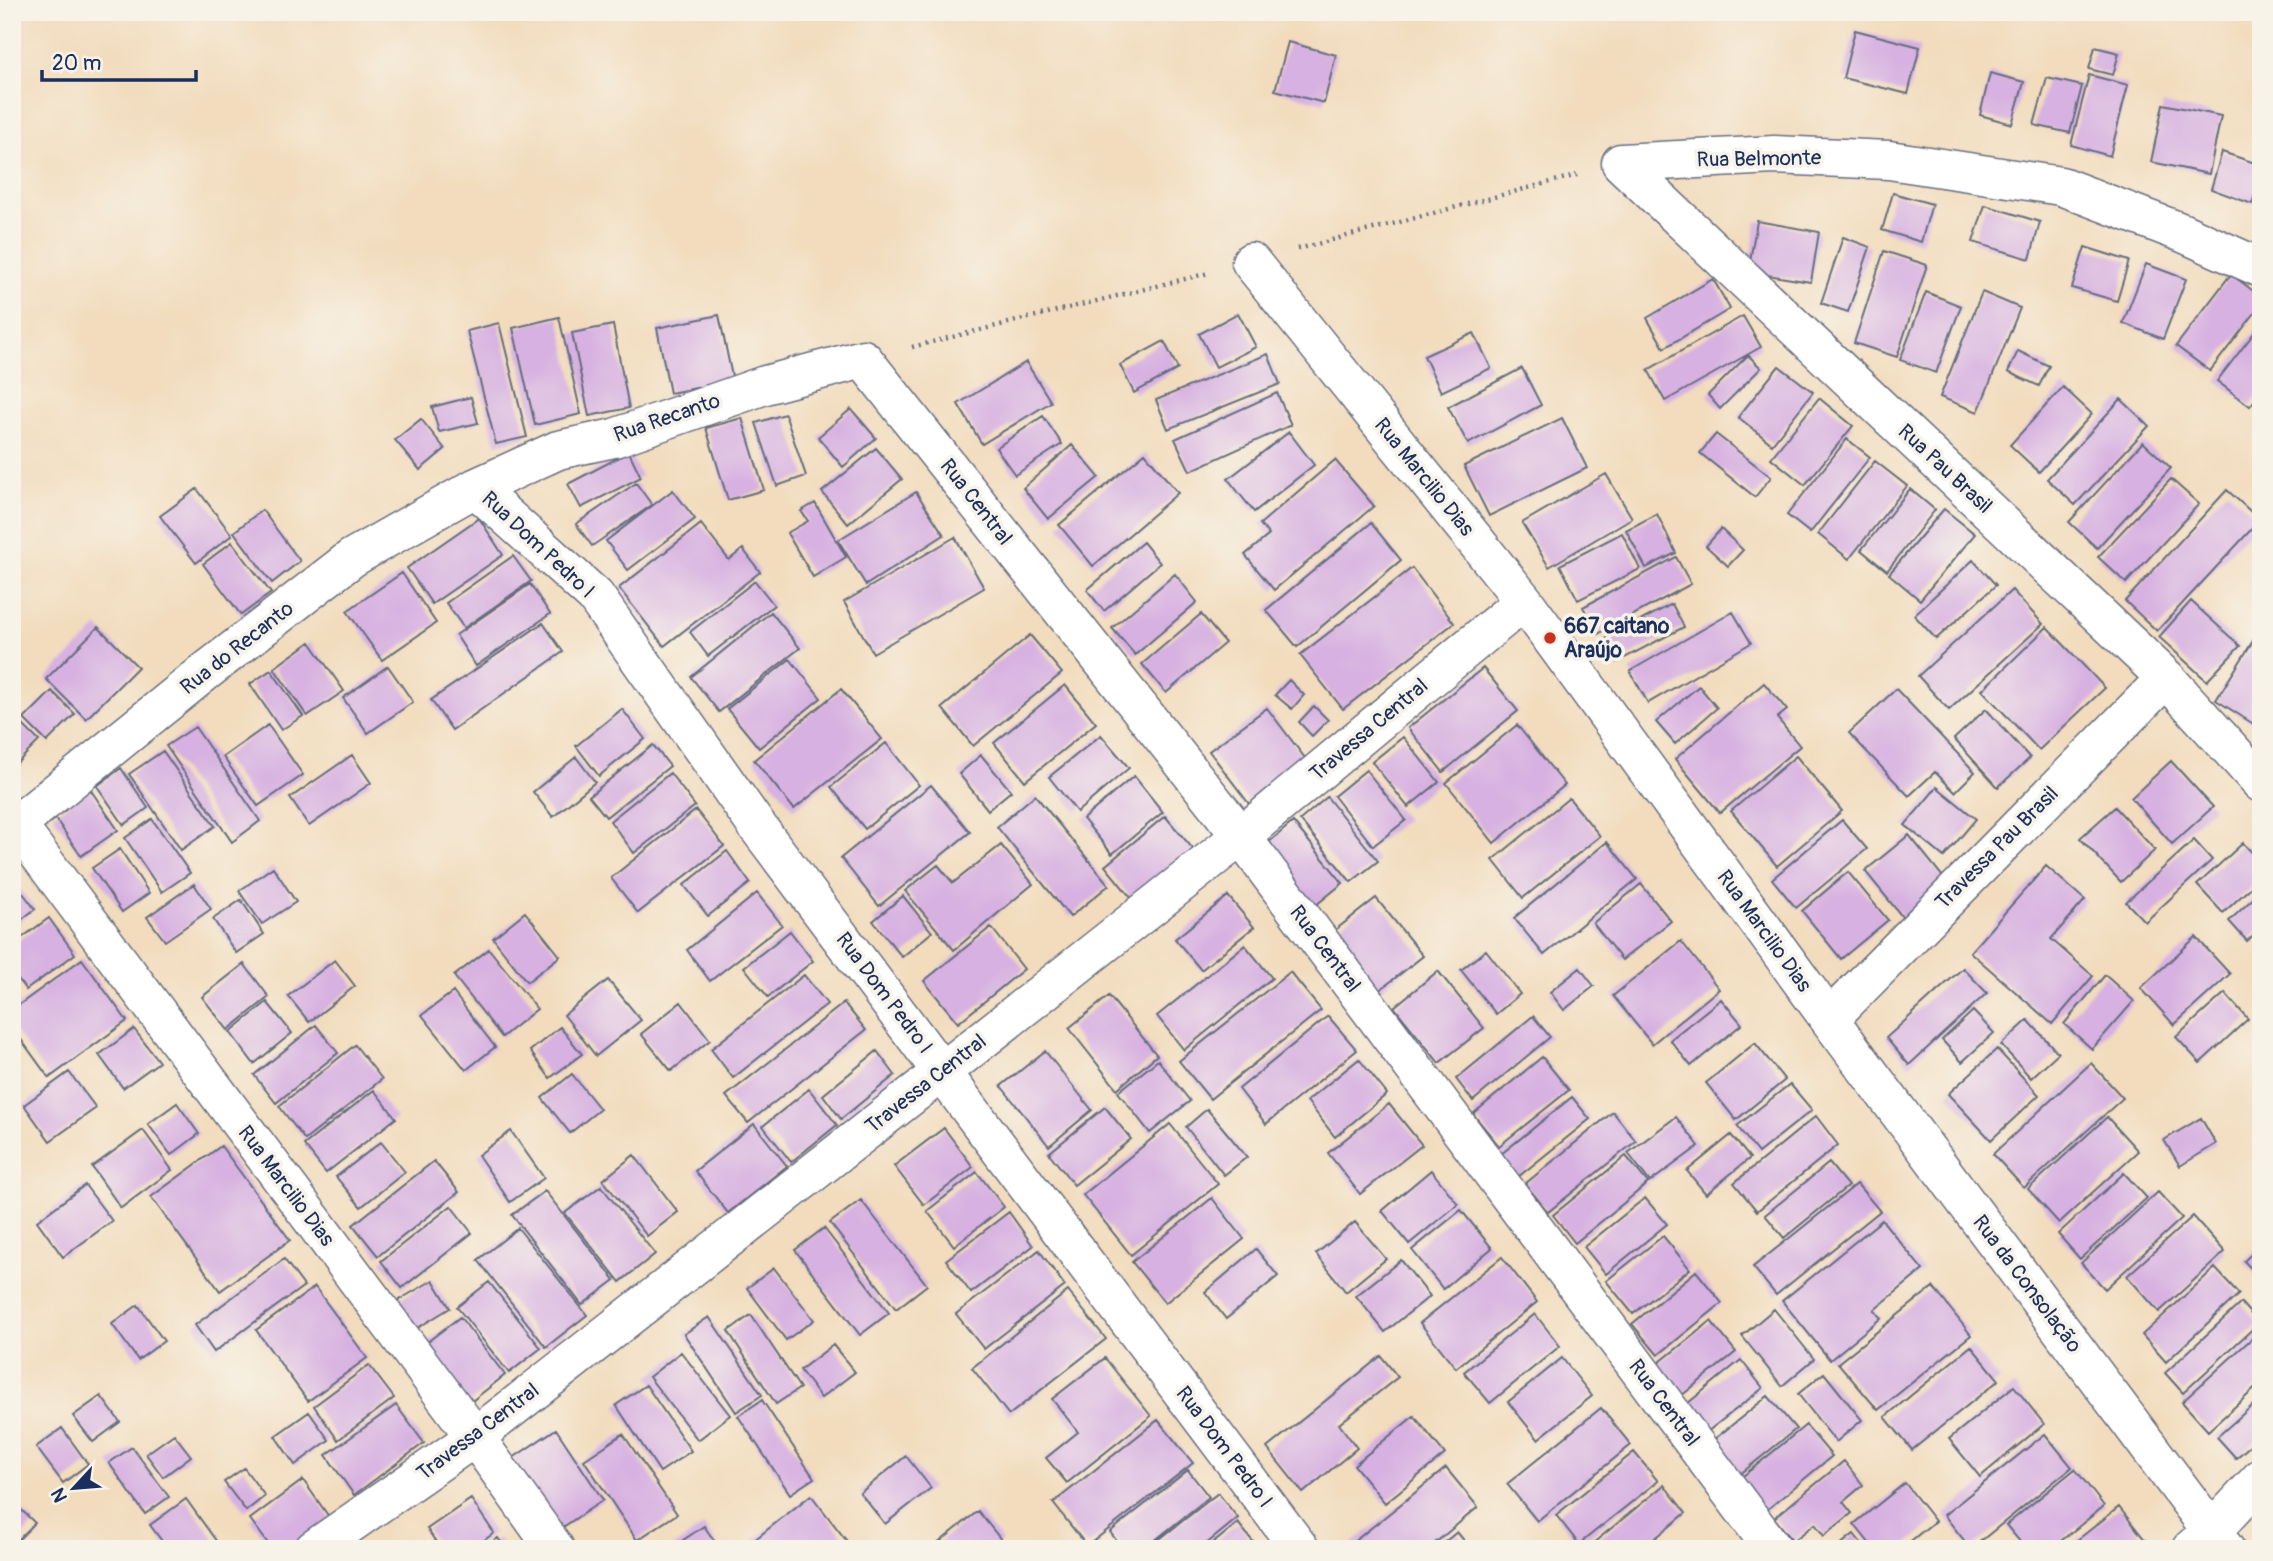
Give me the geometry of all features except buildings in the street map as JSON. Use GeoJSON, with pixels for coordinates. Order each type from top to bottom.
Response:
{"type":"FeatureCollection","features":[{"type":"Feature","properties":{"kind":"street","name":"Rua Belmonte"},"geometry":{"type":"LineString","coordinates":[[1620,163],[1774,155],[1889,160],[2061,186],[2183,233],[2261,268]]}},
{"type":"Feature","properties":{"kind":"street","name":"Rua Pau Brasil"},"geometry":{"type":"LineString","coordinates":[[1620,163],[2166,678],[2261,783]]}},
{"type":"Feature","properties":{"kind":"street","name":"Rua Marcilio Dias"},"geometry":{"type":"LineString","coordinates":[[1251,262],[1524,601],[1829,1018]]}},
{"type":"Feature","properties":{"kind":"street","name":"Rua Recanto"},"geometry":{"type":"LineString","coordinates":[[475,488],[558,450],[614,438],[765,385],[863,359]]}},
{"type":"Feature","properties":{"kind":"street","name":"Rua Central"},"geometry":{"type":"LineString","coordinates":[[863,359],[1241,836],[1773,1549]]}},
{"type":"Feature","properties":{"kind":"street","name":"Rua do Recanto"},"geometry":{"type":"LineString","coordinates":[[14,826],[352,558],[475,488]]}},
{"type":"Feature","properties":{"kind":"street","name":"Rua Dom Pedro I"},"geometry":{"type":"LineString","coordinates":[[475,488],[595,596],[754,822],[1300,1549]]}},
{"type":"Feature","properties":{"kind":"street","name":"Travessa Central"},"geometry":{"type":"LineString","coordinates":[[314,1549],[475,1437],[943,1071],[1241,836],[1524,601]]}},
{"type":"Feature","properties":{"kind":"street","name":"Travessa Pau Brasil"},"geometry":{"type":"LineString","coordinates":[[1829,1018],[2166,678]]}},
{"type":"Feature","properties":{"kind":"street","name":"Rua Marcilio Dias"},"geometry":{"type":"LineString","coordinates":[[14,826],[475,1437],[555,1549]]}},
{"type":"Feature","properties":{"kind":"street","name":"Rua da Consolação"},"geometry":{"type":"LineString","coordinates":[[1829,1018],[2209,1543]]}},
{"type":"Feature","properties":{"kind":"street"},"geometry":{"type":"LineString","coordinates":[[2209,1543],[2261,1478]]}},
{"type":"Feature","properties":{"kind":"path"},"geometry":{"type":"LineString","coordinates":[[863,359],[1251,262],[1620,163]]}},
{"type":"Feature","properties":{"kind":"place","name":"667 caitano Araújo"},"geometry":{"type":"Point","coordinates":[1550,638]}}]}
